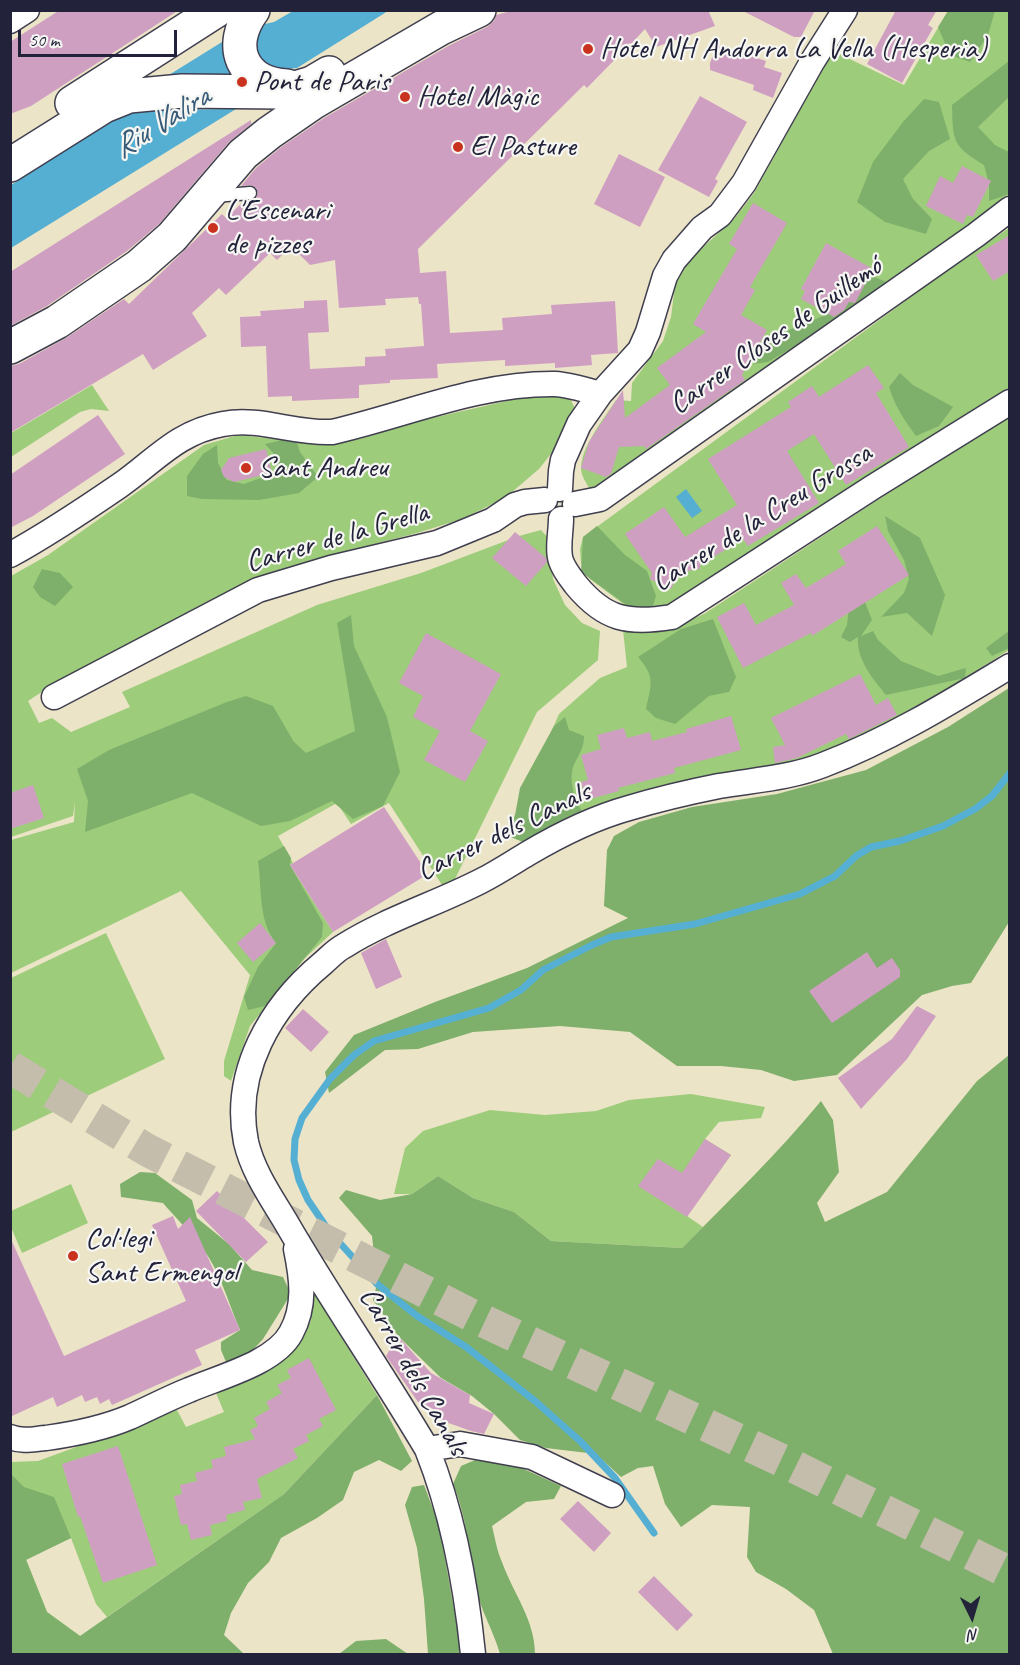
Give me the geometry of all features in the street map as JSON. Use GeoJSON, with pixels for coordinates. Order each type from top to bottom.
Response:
{"type":"FeatureCollection","features":[{"type":"Feature","properties":{"kind":"main road"},"geometry":{"type":"LineString","coordinates":[[10,142],[217,10]]}},
{"type":"Feature","properties":{"kind":"main road"},"geometry":{"type":"LineString","coordinates":[[10,165],[104,106],[129,96],[182,91],[269,94],[297,89],[312,83],[403,29],[441,10]]}},
{"type":"Feature","properties":{"kind":"main road"},"geometry":{"type":"LineString","coordinates":[[10,347],[57,322],[139,266],[172,237],[243,153],[305,108],[441,28],[480,10]]}},
{"type":"Feature","properties":{"kind":"main road"},"geometry":{"type":"LineString","coordinates":[[246,24],[241,57],[249,72],[271,85],[294,86],[312,83]]}},
{"type":"Feature","properties":{"kind":"street"},"geometry":{"type":"LineString","coordinates":[[10,21],[27,10]]}},
{"type":"Feature","properties":{"kind":"street","name":"Carrer de la Creu Grossa"},"geometry":{"type":"LineString","coordinates":[[845,10],[812,62],[744,183],[720,214],[702,228],[674,260],[665,276],[651,324],[640,350],[600,394],[579,424],[561,471],[560,559],[565,571],[591,601],[622,619],[648,621],[672,617],[1010,402]]}},
{"type":"Feature","properties":{"kind":"street","name":"Carrer Closes de Guillemó"},"geometry":{"type":"LineString","coordinates":[[560,503],[600,499],[1010,209]]}},
{"type":"Feature","properties":{"kind":"street"},"geometry":{"type":"LineString","coordinates":[[10,555],[120,485],[180,439],[224,423],[250,421],[314,433],[332,432],[471,393],[509,387],[556,384],[600,394]]}},
{"type":"Feature","properties":{"kind":"street","name":"Carrer de la Grella"},"geometry":{"type":"LineString","coordinates":[[54,698],[258,590],[331,568],[437,543],[493,520],[525,501],[560,503]]}},
{"type":"Feature","properties":{"kind":"street","name":"Carrer dels Canals"},"geometry":{"type":"LineString","coordinates":[[473,1654],[457,1552],[441,1483],[428,1449],[294,1237],[257,1174],[250,1156],[244,1125],[246,1085],[255,1049],[275,1015],[304,979],[342,947],[407,913],[482,881],[576,828],[605,816],[673,796],[775,778],[819,767],[858,751],[929,715],[1010,666]]}},
{"type":"Feature","properties":{"kind":"street","name":"Carrer dels Canals"},"geometry":{"type":"LineString","coordinates":[[10,1437],[21,1441],[64,1435],[129,1418],[252,1364],[277,1350],[291,1334],[301,1305],[302,1278],[294,1237]]}},
{"type":"Feature","properties":{"kind":"street"},"geometry":{"type":"LineString","coordinates":[[428,1449],[460,1444],[532,1457],[612,1496]]}},
{"type":"Feature","properties":{"kind":"lane"},"geometry":{"type":"LineString","coordinates":[[208,196],[250,194]]}},
{"type":"Feature","properties":{"kind":"green space"},"geometry":{"type":"Polygon","coordinates":[[[948,11],[1009,11],[1009,198],[598,489],[590,489],[581,471],[585,450],[594,432],[616,400],[631,401],[632,383],[663,341],[671,317],[675,285],[689,260],[734,219],[754,193],[833,51],[904,85],[948,11]]]}},
{"type":"Feature","properties":{"kind":"green space"},"geometry":{"type":"Polygon","coordinates":[[[948,11],[995,11],[988,35],[970,62],[950,55],[938,27],[948,11]]]}},
{"type":"Feature","properties":{"kind":"green space"},"geometry":{"type":"Polygon","coordinates":[[[1009,61],[1009,97],[978,127],[995,145],[1009,152],[1009,194],[989,201],[989,184],[984,165],[960,147],[956,141],[952,105],[1009,61]]]}},
{"type":"Feature","properties":{"kind":"green space"},"geometry":{"type":"Polygon","coordinates":[[[924,99],[939,102],[950,139],[929,151],[903,179],[913,199],[932,219],[926,234],[885,222],[857,202],[873,162],[903,122],[924,99]]]}},
{"type":"Feature","properties":{"kind":"green space"},"geometry":{"type":"Polygon","coordinates":[[[1009,228],[1009,391],[660,610],[630,609],[590,579],[581,563],[580,549],[583,537],[956,264],[1009,228]]]}},
{"type":"Feature","properties":{"kind":"green space"},"geometry":{"type":"Polygon","coordinates":[[[870,275],[891,284],[829,326],[768,362],[754,364],[765,340],[828,314],[844,304],[870,275]]]}},
{"type":"Feature","properties":{"kind":"green space"},"geometry":{"type":"Polygon","coordinates":[[[900,373],[913,385],[953,407],[939,426],[916,436],[897,407],[889,387],[900,373]]]}},
{"type":"Feature","properties":{"kind":"green space"},"geometry":{"type":"Polygon","coordinates":[[[92,385],[109,411],[91,409],[80,412],[11,457],[11,433],[92,385]]]}},
{"type":"Feature","properties":{"kind":"green space"},"geometry":{"type":"Polygon","coordinates":[[[542,393],[566,395],[575,409],[564,437],[539,469],[505,498],[462,519],[302,563],[216,597],[57,682],[28,701],[39,723],[52,718],[71,732],[130,707],[122,692],[317,605],[421,573],[541,530],[549,539],[553,579],[565,605],[582,623],[600,631],[598,660],[537,712],[454,881],[442,885],[389,803],[351,824],[337,803],[278,836],[293,863],[290,865],[333,932],[305,958],[250,1026],[231,1081],[224,1076],[224,1061],[250,975],[181,891],[11,973],[11,840],[74,822],[75,802],[73,816],[11,837],[11,576],[48,555],[204,445],[238,435],[332,443],[360,439],[423,420],[542,393]]]}},
{"type":"Feature","properties":{"kind":"green space"},"geometry":{"type":"Polygon","coordinates":[[[1009,417],[1009,650],[904,716],[842,746],[779,767],[688,784],[585,811],[528,844],[506,835],[559,714],[600,678],[627,667],[623,630],[669,629],[704,614],[1009,417]]]}},
{"type":"Feature","properties":{"kind":"green space"},"geometry":{"type":"Polygon","coordinates":[[[295,437],[300,452],[318,477],[299,493],[259,500],[202,499],[187,496],[187,476],[203,454],[217,445],[218,463],[227,480],[244,484],[278,472],[275,455],[265,444],[295,437]]]}},
{"type":"Feature","properties":{"kind":"green space"},"geometry":{"type":"Polygon","coordinates":[[[885,516],[920,538],[945,595],[932,636],[907,613],[881,617],[904,593],[909,579],[904,560],[888,531],[885,516]]]}},
{"type":"Feature","properties":{"kind":"green space"},"geometry":{"type":"Polygon","coordinates":[[[597,526],[625,555],[647,571],[656,596],[651,612],[635,611],[581,572],[583,537],[597,526]]]}},
{"type":"Feature","properties":{"kind":"green space"},"geometry":{"type":"Polygon","coordinates":[[[42,569],[60,573],[73,587],[55,606],[40,597],[33,587],[42,569]]]}},
{"type":"Feature","properties":{"kind":"green space"},"geometry":{"type":"Polygon","coordinates":[[[863,597],[872,620],[861,636],[873,631],[878,640],[901,661],[938,676],[966,668],[965,678],[886,695],[863,661],[858,637],[850,642],[841,637],[847,625],[849,607],[863,597]]]}},
{"type":"Feature","properties":{"kind":"green space"},"geometry":{"type":"Polygon","coordinates":[[[351,615],[354,646],[387,717],[400,772],[383,806],[353,819],[332,801],[290,821],[261,826],[192,793],[85,832],[88,801],[77,769],[109,750],[227,702],[246,696],[273,706],[294,742],[306,753],[355,731],[337,623],[351,615]]]}},
{"type":"Feature","properties":{"kind":"green space"},"geometry":{"type":"Polygon","coordinates":[[[713,619],[736,677],[729,692],[709,696],[675,724],[656,718],[646,709],[651,682],[648,670],[638,657],[681,629],[713,619]]]}},
{"type":"Feature","properties":{"kind":"green space"},"geometry":{"type":"Polygon","coordinates":[[[1009,631],[1009,648],[992,656],[986,648],[1009,631]]]}},
{"type":"Feature","properties":{"kind":"green space"},"geometry":{"type":"Polygon","coordinates":[[[1009,688],[1009,922],[971,983],[922,995],[837,1075],[794,1081],[761,1070],[721,1066],[677,1066],[630,1032],[560,1026],[473,1032],[418,1049],[385,1050],[329,1093],[325,1072],[354,1035],[527,968],[628,918],[604,906],[607,850],[614,836],[639,822],[692,807],[777,794],[866,770],[948,727],[1009,688]]]}},
{"type":"Feature","properties":{"kind":"green space"},"geometry":{"type":"Polygon","coordinates":[[[565,717],[569,730],[584,736],[573,767],[572,778],[574,794],[583,813],[528,844],[511,837],[520,788],[554,726],[565,717]]]}},
{"type":"Feature","properties":{"kind":"green space"},"geometry":{"type":"Polygon","coordinates":[[[284,846],[291,858],[290,865],[323,923],[322,937],[265,1006],[248,1010],[244,997],[258,967],[276,943],[263,915],[258,861],[284,846]]]}},
{"type":"Feature","properties":{"kind":"green space"},"geometry":{"type":"Polygon","coordinates":[[[106,933],[165,1059],[11,1132],[11,978],[106,933]]]}},
{"type":"Feature","properties":{"kind":"green space"},"geometry":{"type":"Polygon","coordinates":[[[1009,1055],[1009,1654],[833,1654],[814,1610],[786,1589],[756,1572],[747,1557],[750,1507],[712,1505],[681,1527],[665,1504],[653,1466],[638,1468],[621,1477],[596,1454],[546,1448],[520,1440],[472,1396],[441,1378],[398,1336],[373,1300],[377,1284],[372,1236],[339,1198],[346,1190],[380,1200],[412,1194],[438,1176],[473,1198],[514,1212],[551,1241],[682,1248],[771,1158],[821,1101],[833,1120],[839,1172],[817,1203],[825,1222],[887,1192],[977,1081],[1009,1055]]]}},
{"type":"Feature","properties":{"kind":"green space"},"geometry":{"type":"Polygon","coordinates":[[[691,1094],[765,1107],[761,1118],[719,1122],[705,1139],[731,1155],[687,1216],[703,1227],[682,1248],[551,1241],[514,1212],[473,1198],[438,1176],[412,1194],[394,1194],[405,1148],[423,1131],[490,1110],[545,1115],[596,1111],[629,1100],[691,1094]]]}},
{"type":"Feature","properties":{"kind":"green space"},"geometry":{"type":"Polygon","coordinates":[[[140,1172],[155,1173],[192,1200],[197,1218],[229,1244],[252,1270],[283,1277],[291,1294],[263,1339],[247,1356],[226,1362],[221,1350],[221,1342],[240,1330],[215,1268],[198,1243],[163,1203],[121,1197],[120,1184],[140,1172]]]}},
{"type":"Feature","properties":{"kind":"green space"},"geometry":{"type":"Polygon","coordinates":[[[71,1184],[88,1223],[22,1253],[11,1227],[11,1211],[71,1184]]]}},
{"type":"Feature","properties":{"kind":"green space"},"geometry":{"type":"Polygon","coordinates":[[[314,1293],[377,1395],[284,1494],[107,1617],[96,1604],[71,1538],[26,1559],[47,1612],[80,1636],[11,1654],[10,1462],[38,1461],[177,1410],[186,1427],[224,1412],[216,1393],[265,1373],[293,1351],[311,1321],[314,1293]]]}},
{"type":"Feature","properties":{"kind":"green space"},"geometry":{"type":"Polygon","coordinates":[[[377,1395],[412,1461],[401,1471],[379,1460],[354,1472],[343,1500],[281,1538],[269,1562],[248,1583],[231,1613],[224,1635],[244,1654],[11,1654],[11,1474],[24,1487],[54,1497],[71,1538],[26,1560],[47,1612],[80,1636],[284,1494],[377,1395]]]}},
{"type":"Feature","properties":{"kind":"green space"},"geometry":{"type":"Polygon","coordinates":[[[482,1457],[500,1458],[561,1486],[554,1499],[526,1502],[492,1526],[500,1558],[527,1618],[535,1654],[500,1654],[476,1589],[465,1523],[453,1484],[461,1466],[482,1457]]]}},
{"type":"Feature","properties":{"kind":"green space"},"geometry":{"type":"Polygon","coordinates":[[[424,1485],[439,1525],[462,1654],[428,1654],[417,1548],[405,1505],[412,1487],[424,1485]]]}},
{"type":"Feature","properties":{"kind":"green space"},"geometry":{"type":"Polygon","coordinates":[[[386,1639],[408,1654],[339,1654],[356,1641],[386,1639]]]}},
{"type":"Feature","properties":{"kind":"water"},"geometry":{"type":"Polygon","coordinates":[[[293,11],[388,11],[297,68],[279,70],[268,67],[258,57],[255,39],[259,28],[293,11]]]}},
{"type":"Feature","properties":{"kind":"water"},"geometry":{"type":"Polygon","coordinates":[[[222,42],[226,58],[240,79],[164,78],[222,42]]]}},
{"type":"Feature","properties":{"kind":"water","name":"Riu Valira"},"geometry":{"type":"Polygon","coordinates":[[[236,109],[11,248],[11,185],[129,110],[236,109]]]}},
{"type":"Feature","properties":{"kind":"water"},"geometry":{"type":"Polygon","coordinates":[[[686,489],[702,511],[692,518],[676,497],[686,489]]]}},
{"type":"Feature","properties":{"kind":"building"},"geometry":{"type":"Polygon","coordinates":[[[60,10],[179,10],[31,106],[10,114],[10,42],[60,10]]]}},
{"type":"Feature","properties":{"kind":"building"},"geometry":{"type":"Polygon","coordinates":[[[515,10],[708,10],[715,26],[656,47],[645,29],[587,88],[584,85],[418,249],[420,273],[446,271],[450,333],[503,330],[502,318],[552,314],[551,305],[615,301],[618,353],[591,355],[592,365],[555,368],[555,363],[505,366],[505,360],[437,364],[438,378],[390,380],[390,383],[359,385],[359,398],[292,401],[292,396],[268,397],[266,346],[241,347],[240,317],[261,316],[260,311],[304,308],[304,301],[327,300],[329,332],[308,333],[310,369],[365,366],[365,357],[386,356],[385,349],[424,346],[421,304],[419,304],[418,297],[385,299],[386,305],[339,308],[335,260],[310,265],[291,246],[277,260],[270,253],[226,295],[219,288],[192,313],[207,336],[153,370],[143,354],[10,433],[10,366],[19,364],[66,338],[124,299],[129,304],[222,214],[226,218],[243,202],[255,199],[258,193],[256,188],[250,185],[241,186],[256,168],[280,148],[324,118],[450,45],[487,27],[494,21],[496,15],[515,10]]]}},
{"type":"Feature","properties":{"kind":"building"},"geometry":{"type":"Polygon","coordinates":[[[741,10],[815,10],[801,37],[794,37],[741,10]]]}},
{"type":"Feature","properties":{"kind":"building"},"geometry":{"type":"Polygon","coordinates":[[[896,10],[937,10],[928,25],[933,28],[902,83],[867,64],[896,10]]]}},
{"type":"Feature","properties":{"kind":"building"},"geometry":{"type":"Polygon","coordinates":[[[717,45],[766,61],[764,67],[782,73],[773,98],[753,90],[754,85],[710,70],[710,63],[717,45]]]}},
{"type":"Feature","properties":{"kind":"building"},"geometry":{"type":"Polygon","coordinates":[[[700,96],[747,122],[715,179],[718,181],[709,197],[658,170],[700,96]]]}},
{"type":"Feature","properties":{"kind":"building"},"geometry":{"type":"Polygon","coordinates":[[[251,120],[251,124],[229,142],[159,224],[127,251],[47,306],[10,326],[10,272],[251,120]]]}},
{"type":"Feature","properties":{"kind":"building"},"geometry":{"type":"Polygon","coordinates":[[[619,154],[665,177],[640,227],[594,204],[619,154]]]}},
{"type":"Feature","properties":{"kind":"building"},"geometry":{"type":"Polygon","coordinates":[[[962,166],[991,181],[973,217],[967,215],[963,224],[926,206],[940,176],[953,183],[962,166]]]}},
{"type":"Feature","properties":{"kind":"building"},"geometry":{"type":"Polygon","coordinates":[[[753,203],[787,223],[750,287],[755,290],[741,315],[767,330],[742,375],[745,380],[646,449],[644,446],[619,447],[611,474],[606,477],[581,468],[589,442],[623,390],[625,418],[670,385],[657,368],[706,332],[693,324],[737,249],[729,244],[753,203]]]}},
{"type":"Feature","properties":{"kind":"building"},"geometry":{"type":"Polygon","coordinates":[[[1010,235],[1010,271],[993,281],[976,255],[1010,235]]]}},
{"type":"Feature","properties":{"kind":"building"},"geometry":{"type":"Polygon","coordinates":[[[826,243],[873,269],[855,303],[849,302],[844,310],[834,317],[801,299],[805,291],[801,289],[826,243]]]}},
{"type":"Feature","properties":{"kind":"building"},"geometry":{"type":"Polygon","coordinates":[[[868,365],[884,388],[876,393],[909,447],[846,485],[814,434],[787,451],[819,503],[748,546],[743,539],[700,565],[700,569],[679,572],[671,589],[650,579],[652,573],[625,534],[664,507],[685,537],[737,505],[708,459],[791,407],[788,402],[812,386],[819,397],[868,365]]]}},
{"type":"Feature","properties":{"kind":"building"},"geometry":{"type":"Polygon","coordinates":[[[98,415],[125,454],[33,516],[10,528],[10,475],[98,415]]]}},
{"type":"Feature","properties":{"kind":"building","name":"Sant Andreu"},"geometry":{"type":"Polygon","coordinates":[[[266,449],[272,473],[234,482],[224,477],[221,470],[229,458],[266,449]]]}},
{"type":"Feature","properties":{"kind":"building"},"geometry":{"type":"Polygon","coordinates":[[[877,526],[909,575],[812,636],[811,633],[743,668],[717,617],[744,603],[756,625],[794,605],[781,583],[796,574],[806,588],[846,564],[838,551],[877,526]]]}},
{"type":"Feature","properties":{"kind":"building"},"geometry":{"type":"Polygon","coordinates":[[[515,532],[546,558],[547,562],[526,586],[492,558],[515,532]]]}},
{"type":"Feature","properties":{"kind":"building"},"geometry":{"type":"Polygon","coordinates":[[[426,633],[501,674],[470,731],[488,741],[465,782],[424,760],[440,731],[413,717],[423,696],[399,683],[426,633]]]}},
{"type":"Feature","properties":{"kind":"building"},"geometry":{"type":"Polygon","coordinates":[[[860,674],[876,705],[888,698],[897,715],[849,739],[846,734],[797,758],[775,763],[773,747],[785,745],[771,718],[860,674]]]}},
{"type":"Feature","properties":{"kind":"building"},"geometry":{"type":"Polygon","coordinates":[[[731,716],[741,750],[674,768],[675,773],[618,788],[619,791],[586,800],[581,782],[588,780],[581,755],[601,749],[597,735],[624,728],[627,738],[650,732],[652,741],[687,732],[686,729],[731,716]]]}},
{"type":"Feature","properties":{"kind":"building"},"geometry":{"type":"Polygon","coordinates":[[[33,785],[44,818],[10,829],[10,793],[33,785]]]}},
{"type":"Feature","properties":{"kind":"building"},"geometry":{"type":"Polygon","coordinates":[[[384,807],[428,874],[333,932],[290,865],[384,807]]]}},
{"type":"Feature","properties":{"kind":"building"},"geometry":{"type":"Polygon","coordinates":[[[260,923],[276,943],[253,962],[237,943],[260,923]]]}},
{"type":"Feature","properties":{"kind":"building"},"geometry":{"type":"Polygon","coordinates":[[[386,939],[402,977],[376,989],[361,953],[386,939]]]}},
{"type":"Feature","properties":{"kind":"building"},"geometry":{"type":"Polygon","coordinates":[[[867,952],[877,968],[892,958],[900,970],[900,977],[832,1023],[809,991],[867,952]]]}},
{"type":"Feature","properties":{"kind":"building"},"geometry":{"type":"Polygon","coordinates":[[[917,1006],[936,1016],[907,1059],[861,1109],[838,1078],[892,1039],[917,1006]]]}},
{"type":"Feature","properties":{"kind":"building"},"geometry":{"type":"Polygon","coordinates":[[[303,1009],[329,1032],[311,1052],[285,1028],[303,1009]]]}},
{"type":"Feature","properties":{"kind":"building"},"geometry":{"type":"Polygon","coordinates":[[[705,1139],[731,1155],[687,1217],[638,1186],[658,1159],[682,1173],[705,1139]]]}},
{"type":"Feature","properties":{"kind":"building"},"geometry":{"type":"Polygon","coordinates":[[[217,1191],[268,1242],[246,1262],[196,1211],[217,1191]]]}},
{"type":"Feature","properties":{"kind":"building"},"geometry":{"type":"Polygon","coordinates":[[[173,1216],[178,1229],[190,1217],[240,1330],[195,1350],[202,1365],[112,1405],[109,1399],[100,1404],[97,1397],[85,1402],[82,1395],[57,1407],[53,1397],[10,1417],[10,1237],[64,1356],[186,1301],[152,1225],[173,1216]]]}},
{"type":"Feature","properties":{"kind":"building"},"geometry":{"type":"Polygon","coordinates":[[[398,1336],[431,1373],[470,1395],[469,1403],[494,1414],[484,1434],[429,1416],[433,1409],[418,1402],[386,1356],[398,1336]]]}},
{"type":"Feature","properties":{"kind":"building"},"geometry":{"type":"Polygon","coordinates":[[[309,1358],[336,1410],[319,1419],[323,1426],[306,1435],[309,1441],[293,1449],[298,1458],[257,1479],[262,1498],[243,1502],[245,1510],[226,1515],[227,1521],[210,1525],[212,1535],[191,1540],[187,1524],[181,1525],[174,1496],[182,1494],[180,1485],[197,1481],[195,1473],[213,1468],[211,1460],[226,1456],[224,1447],[255,1439],[250,1430],[258,1426],[254,1418],[270,1409],[266,1402],[282,1393],[277,1385],[291,1378],[287,1370],[309,1358]]]}},
{"type":"Feature","properties":{"kind":"building"},"geometry":{"type":"Polygon","coordinates":[[[118,1446],[157,1565],[103,1583],[80,1516],[78,1517],[62,1464],[118,1446]]]}},
{"type":"Feature","properties":{"kind":"building"},"geometry":{"type":"Polygon","coordinates":[[[578,1501],[611,1533],[594,1552],[560,1519],[578,1501]]]}},
{"type":"Feature","properties":{"kind":"building"},"geometry":{"type":"Polygon","coordinates":[[[654,1576],[693,1615],[677,1631],[638,1592],[654,1576]]]}},
{"type":"Feature","properties":{"kind":"waterway"},"geometry":{"type":"LineString","coordinates":[[654,1533],[615,1478],[580,1441],[535,1401],[466,1347],[417,1316],[377,1284],[329,1231],[308,1200],[299,1180],[294,1160],[295,1139],[302,1118],[330,1079],[354,1055],[374,1041],[489,1008],[521,990],[543,970],[611,937],[695,924],[800,894],[835,876],[856,856],[871,847],[900,841],[943,826],[975,809],[992,796],[1010,773]]}},
{"type":"Feature","properties":{"kind":"tunnel"},"geometry":{"type":"LineString","coordinates":[[10,1067],[147,1150],[475,1317],[783,1461],[1010,1573]]}},
{"type":"Feature","properties":{"kind":"place","name":"Hotel NH Andorra La Vella (Hesperia)"},"geometry":{"type":"Point","coordinates":[588,49]}},
{"type":"Feature","properties":{"kind":"place","name":"Pont de Paris"},"geometry":{"type":"Point","coordinates":[242,82]}},
{"type":"Feature","properties":{"kind":"place","name":"Hotel Màgic"},"geometry":{"type":"Point","coordinates":[405,97]}},
{"type":"Feature","properties":{"kind":"place","name":"El Pasture"},"geometry":{"type":"Point","coordinates":[458,147]}},
{"type":"Feature","properties":{"kind":"place","name":"L'Escenari de pizzes"},"geometry":{"type":"Point","coordinates":[213,228]}},
{"type":"Feature","properties":{"kind":"place","name":"Sant Andreu"},"geometry":{"type":"Point","coordinates":[246,468]}},
{"type":"Feature","properties":{"kind":"place","name":"Col·legi Sant Ermengol"},"geometry":{"type":"Point","coordinates":[73,1256]}}]}
